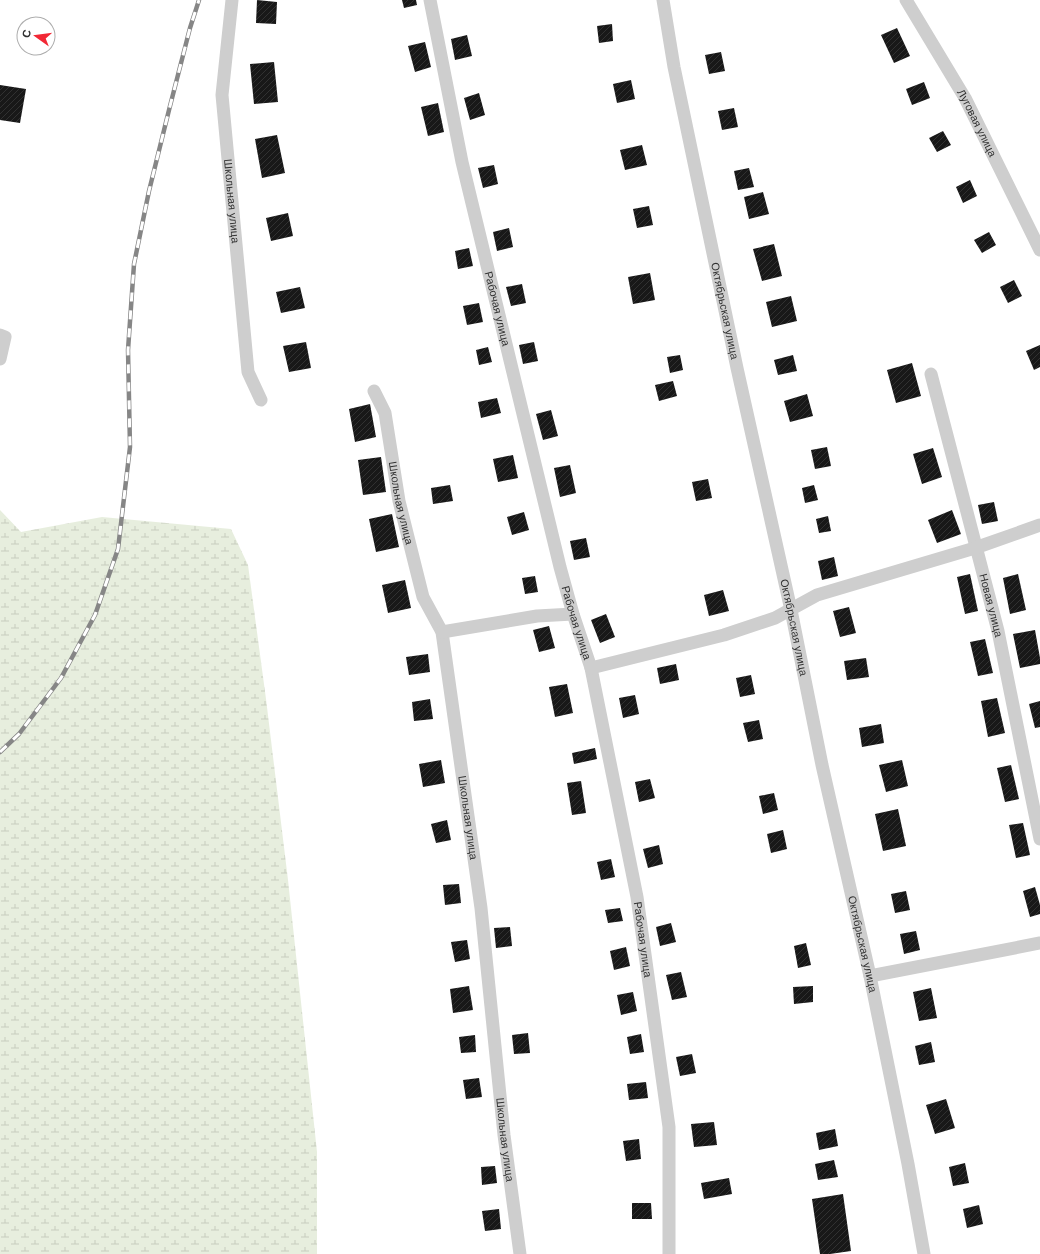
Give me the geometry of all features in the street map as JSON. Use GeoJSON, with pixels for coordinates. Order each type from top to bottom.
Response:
{"type":"FeatureCollection","features":[{"type":"Feature","properties":{"kind":"street","name":"Школьная улица"},"geometry":{"type":"LineString","coordinates":[[232,0],[222,95],[248,372],[261,400]]}},
{"type":"Feature","properties":{"kind":"street","name":"Рабочая улица"},"geometry":{"type":"LineString","coordinates":[[430,0],[462,162],[556,552],[573,614],[591,668],[637,897],[670,1126],[669,1254]]}},
{"type":"Feature","properties":{"kind":"street","name":"Октябрьская улица"},"geometry":{"type":"LineString","coordinates":[[663,0],[674,67],[737,368],[791,610],[822,765],[870,976],[908,1164],[924,1254]]}},
{"type":"Feature","properties":{"kind":"street","name":"Луговая улица"},"geometry":{"type":"LineString","coordinates":[[906,0],[965,98],[1040,250]]}},
{"type":"Feature","properties":{"kind":"street"},"geometry":{"type":"LineString","coordinates":[[0,335],[5,337],[0,359]]}},
{"type":"Feature","properties":{"kind":"street","name":"Новая улица"},"geometry":{"type":"LineString","coordinates":[[931,374],[998,630],[1040,839]]}},
{"type":"Feature","properties":{"kind":"street","name":"Школьная улица"},"geometry":{"type":"LineString","coordinates":[[374,391],[385,413],[399,501],[422,597],[442,632],[481,908],[504,1135],[520,1254]]}},
{"type":"Feature","properties":{"kind":"street"},"geometry":{"type":"LineString","coordinates":[[591,668],[724,635],[775,618],[817,595],[976,548],[1040,525]]}},
{"type":"Feature","properties":{"kind":"street"},"geometry":{"type":"LineString","coordinates":[[442,632],[537,616],[573,614]]}},
{"type":"Feature","properties":{"kind":"street"},"geometry":{"type":"LineString","coordinates":[[870,976],[1040,943]]}},
{"type":"Feature","properties":{"kind":"green space"},"geometry":{"type":"Polygon","coordinates":[[[0,510],[21,532],[102,517],[231,529],[248,565],[288,880],[317,1152],[317,1254],[0,1254],[0,510]]]}},
{"type":"Feature","properties":{"kind":"building"},"geometry":{"type":"Polygon","coordinates":[[[257,0],[277,2],[276,24],[256,23],[257,0]]]}},
{"type":"Feature","properties":{"kind":"building"},"geometry":{"type":"Polygon","coordinates":[[[402,0],[416,0],[417,5],[404,8],[402,0]]]}},
{"type":"Feature","properties":{"kind":"building"},"geometry":{"type":"Polygon","coordinates":[[[612,24],[613,41],[599,43],[597,26],[612,24]]]}},
{"type":"Feature","properties":{"kind":"building"},"geometry":{"type":"Polygon","coordinates":[[[897,28],[910,56],[894,63],[881,35],[897,28]]]}},
{"type":"Feature","properties":{"kind":"building"},"geometry":{"type":"Polygon","coordinates":[[[467,35],[472,56],[455,60],[451,39],[467,35]]]}},
{"type":"Feature","properties":{"kind":"building"},"geometry":{"type":"Polygon","coordinates":[[[425,42],[431,67],[415,72],[408,46],[425,42]]]}},
{"type":"Feature","properties":{"kind":"building"},"geometry":{"type":"Polygon","coordinates":[[[721,52],[725,71],[709,74],[705,55],[721,52]]]}},
{"type":"Feature","properties":{"kind":"building"},"geometry":{"type":"Polygon","coordinates":[[[274,62],[278,102],[254,104],[250,64],[274,62]]]}},
{"type":"Feature","properties":{"kind":"building"},"geometry":{"type":"Polygon","coordinates":[[[631,80],[635,99],[617,103],[613,84],[631,80]]]}},
{"type":"Feature","properties":{"kind":"building"},"geometry":{"type":"Polygon","coordinates":[[[924,82],[930,98],[912,105],[906,89],[924,82]]]}},
{"type":"Feature","properties":{"kind":"building"},"geometry":{"type":"Polygon","coordinates":[[[0,85],[26,89],[20,123],[0,120],[0,85]]]}},
{"type":"Feature","properties":{"kind":"building"},"geometry":{"type":"Polygon","coordinates":[[[479,93],[485,115],[470,120],[464,98],[479,93]]]}},
{"type":"Feature","properties":{"kind":"building"},"geometry":{"type":"Polygon","coordinates":[[[438,103],[444,132],[428,136],[421,107],[438,103]]]}},
{"type":"Feature","properties":{"kind":"building"},"geometry":{"type":"Polygon","coordinates":[[[734,108],[738,127],[722,130],[718,111],[734,108]]]}},
{"type":"Feature","properties":{"kind":"building"},"geometry":{"type":"Polygon","coordinates":[[[943,131],[951,145],[937,152],[929,138],[943,131]]]}},
{"type":"Feature","properties":{"kind":"building"},"geometry":{"type":"Polygon","coordinates":[[[277,135],[285,173],[262,178],[255,139],[277,135]]]}},
{"type":"Feature","properties":{"kind":"building"},"geometry":{"type":"Polygon","coordinates":[[[642,145],[647,165],[625,170],[620,150],[642,145]]]}},
{"type":"Feature","properties":{"kind":"building"},"geometry":{"type":"Polygon","coordinates":[[[494,165],[498,184],[483,188],[478,168],[494,165]]]}},
{"type":"Feature","properties":{"kind":"building"},"geometry":{"type":"Polygon","coordinates":[[[749,168],[754,187],[738,190],[734,171],[749,168]]]}},
{"type":"Feature","properties":{"kind":"building"},"geometry":{"type":"Polygon","coordinates":[[[970,180],[977,196],[963,203],[956,187],[970,180]]]}},
{"type":"Feature","properties":{"kind":"building"},"geometry":{"type":"Polygon","coordinates":[[[763,192],[769,214],[749,219],[744,197],[763,192]]]}},
{"type":"Feature","properties":{"kind":"building"},"geometry":{"type":"Polygon","coordinates":[[[649,206],[653,225],[637,228],[633,209],[649,206]]]}},
{"type":"Feature","properties":{"kind":"building"},"geometry":{"type":"Polygon","coordinates":[[[288,213],[293,236],[271,241],[266,218],[288,213]]]}},
{"type":"Feature","properties":{"kind":"building"},"geometry":{"type":"Polygon","coordinates":[[[509,228],[513,247],[497,251],[493,232],[509,228]]]}},
{"type":"Feature","properties":{"kind":"building"},"geometry":{"type":"Polygon","coordinates":[[[989,232],[996,245],[982,253],[974,240],[989,232]]]}},
{"type":"Feature","properties":{"kind":"building"},"geometry":{"type":"Polygon","coordinates":[[[774,244],[782,276],[762,281],[753,249],[774,244]]]}},
{"type":"Feature","properties":{"kind":"building"},"geometry":{"type":"Polygon","coordinates":[[[469,248],[473,266],[458,269],[455,251],[469,248]]]}},
{"type":"Feature","properties":{"kind":"building"},"geometry":{"type":"Polygon","coordinates":[[[650,273],[655,300],[633,304],[628,277],[650,273]]]}},
{"type":"Feature","properties":{"kind":"building"},"geometry":{"type":"Polygon","coordinates":[[[1014,280],[1022,296],[1008,303],[1000,287],[1014,280]]]}},
{"type":"Feature","properties":{"kind":"building"},"geometry":{"type":"Polygon","coordinates":[[[522,284],[526,303],[511,306],[506,287],[522,284]]]}},
{"type":"Feature","properties":{"kind":"building"},"geometry":{"type":"Polygon","coordinates":[[[300,287],[305,308],[281,313],[276,292],[300,287]]]}},
{"type":"Feature","properties":{"kind":"building"},"geometry":{"type":"Polygon","coordinates":[[[791,296],[797,321],[772,327],[766,302],[791,296]]]}},
{"type":"Feature","properties":{"kind":"building"},"geometry":{"type":"Polygon","coordinates":[[[479,303],[483,322],[467,325],[463,306],[479,303]]]}},
{"type":"Feature","properties":{"kind":"building"},"geometry":{"type":"Polygon","coordinates":[[[306,342],[311,368],[289,372],[283,346],[306,342]]]}},
{"type":"Feature","properties":{"kind":"building"},"geometry":{"type":"Polygon","coordinates":[[[534,342],[538,361],[523,364],[519,345],[534,342]]]}},
{"type":"Feature","properties":{"kind":"building"},"geometry":{"type":"Polygon","coordinates":[[[1040,345],[1040,367],[1034,370],[1026,351],[1040,345]]]}},
{"type":"Feature","properties":{"kind":"building"},"geometry":{"type":"Polygon","coordinates":[[[488,347],[492,362],[479,365],[476,350],[488,347]]]}},
{"type":"Feature","properties":{"kind":"building"},"geometry":{"type":"Polygon","coordinates":[[[680,355],[683,370],[670,373],[667,357],[680,355]]]}},
{"type":"Feature","properties":{"kind":"building"},"geometry":{"type":"Polygon","coordinates":[[[793,355],[797,371],[778,375],[774,360],[793,355]]]}},
{"type":"Feature","properties":{"kind":"building"},"geometry":{"type":"Polygon","coordinates":[[[912,363],[921,396],[896,403],[887,370],[912,363]]]}},
{"type":"Feature","properties":{"kind":"building"},"geometry":{"type":"Polygon","coordinates":[[[673,381],[677,396],[659,401],[655,385],[673,381]]]}},
{"type":"Feature","properties":{"kind":"building"},"geometry":{"type":"Polygon","coordinates":[[[807,394],[813,416],[790,422],[784,401],[807,394]]]}},
{"type":"Feature","properties":{"kind":"building"},"geometry":{"type":"Polygon","coordinates":[[[497,398],[501,413],[481,418],[478,402],[497,398]]]}},
{"type":"Feature","properties":{"kind":"building"},"geometry":{"type":"Polygon","coordinates":[[[370,404],[376,437],[355,442],[349,409],[370,404]]]}},
{"type":"Feature","properties":{"kind":"building"},"geometry":{"type":"Polygon","coordinates":[[[551,410],[558,436],[543,440],[536,414],[551,410]]]}},
{"type":"Feature","properties":{"kind":"building"},"geometry":{"type":"Polygon","coordinates":[[[827,447],[831,466],[815,469],[811,450],[827,447]]]}},
{"type":"Feature","properties":{"kind":"building"},"geometry":{"type":"Polygon","coordinates":[[[933,448],[942,477],[922,484],[913,454],[933,448]]]}},
{"type":"Feature","properties":{"kind":"building"},"geometry":{"type":"Polygon","coordinates":[[[513,455],[518,478],[498,482],[493,459],[513,455]]]}},
{"type":"Feature","properties":{"kind":"building"},"geometry":{"type":"Polygon","coordinates":[[[381,457],[386,492],[363,495],[358,460],[381,457]]]}},
{"type":"Feature","properties":{"kind":"building"},"geometry":{"type":"Polygon","coordinates":[[[570,465],[576,493],[560,497],[554,468],[570,465]]]}},
{"type":"Feature","properties":{"kind":"building"},"geometry":{"type":"Polygon","coordinates":[[[708,479],[712,498],[696,501],[692,482],[708,479]]]}},
{"type":"Feature","properties":{"kind":"building"},"geometry":{"type":"Polygon","coordinates":[[[450,485],[453,501],[433,504],[431,488],[450,485]]]}},
{"type":"Feature","properties":{"kind":"building"},"geometry":{"type":"Polygon","coordinates":[[[814,485],[818,500],[805,503],[802,488],[814,485]]]}},
{"type":"Feature","properties":{"kind":"building"},"geometry":{"type":"Polygon","coordinates":[[[994,502],[998,521],[982,524],[978,505],[994,502]]]}},
{"type":"Feature","properties":{"kind":"building"},"geometry":{"type":"Polygon","coordinates":[[[952,510],[961,534],[937,543],[928,520],[952,510]]]}},
{"type":"Feature","properties":{"kind":"building"},"geometry":{"type":"Polygon","coordinates":[[[524,512],[529,530],[512,535],[507,517],[524,512]]]}},
{"type":"Feature","properties":{"kind":"building"},"geometry":{"type":"Polygon","coordinates":[[[392,514],[399,547],[376,552],[369,519],[392,514]]]}},
{"type":"Feature","properties":{"kind":"building"},"geometry":{"type":"Polygon","coordinates":[[[828,516],[831,531],[819,533],[816,519],[828,516]]]}},
{"type":"Feature","properties":{"kind":"building"},"geometry":{"type":"Polygon","coordinates":[[[586,538],[590,557],[574,560],[570,541],[586,538]]]}},
{"type":"Feature","properties":{"kind":"building"},"geometry":{"type":"Polygon","coordinates":[[[834,557],[838,576],[822,580],[818,561],[834,557]]]}},
{"type":"Feature","properties":{"kind":"building"},"geometry":{"type":"Polygon","coordinates":[[[970,574],[978,611],[965,614],[957,577],[970,574]]]}},
{"type":"Feature","properties":{"kind":"building"},"geometry":{"type":"Polygon","coordinates":[[[1018,574],[1026,610],[1010,614],[1003,578],[1018,574]]]}},
{"type":"Feature","properties":{"kind":"building"},"geometry":{"type":"Polygon","coordinates":[[[535,576],[538,592],[525,594],[522,578],[535,576]]]}},
{"type":"Feature","properties":{"kind":"building"},"geometry":{"type":"Polygon","coordinates":[[[405,580],[411,608],[388,613],[382,585],[405,580]]]}},
{"type":"Feature","properties":{"kind":"building"},"geometry":{"type":"Polygon","coordinates":[[[723,590],[729,611],[709,616],[704,595],[723,590]]]}},
{"type":"Feature","properties":{"kind":"building"},"geometry":{"type":"Polygon","coordinates":[[[849,607],[856,633],[840,637],[833,611],[849,607]]]}},
{"type":"Feature","properties":{"kind":"building"},"geometry":{"type":"Polygon","coordinates":[[[606,614],[615,637],[600,643],[591,620],[606,614]]]}},
{"type":"Feature","properties":{"kind":"building"},"geometry":{"type":"Polygon","coordinates":[[[549,626],[555,648],[539,652],[533,630],[549,626]]]}},
{"type":"Feature","properties":{"kind":"building"},"geometry":{"type":"Polygon","coordinates":[[[1035,630],[1040,664],[1020,668],[1013,634],[1035,630]]]}},
{"type":"Feature","properties":{"kind":"building"},"geometry":{"type":"Polygon","coordinates":[[[985,639],[993,673],[978,676],[970,642],[985,639]]]}},
{"type":"Feature","properties":{"kind":"building"},"geometry":{"type":"Polygon","coordinates":[[[428,654],[430,672],[409,675],[406,657],[428,654]]]}},
{"type":"Feature","properties":{"kind":"building"},"geometry":{"type":"Polygon","coordinates":[[[866,658],[869,677],[847,680],[844,661],[866,658]]]}},
{"type":"Feature","properties":{"kind":"building"},"geometry":{"type":"Polygon","coordinates":[[[676,664],[679,680],[660,684],[657,668],[676,664]]]}},
{"type":"Feature","properties":{"kind":"building"},"geometry":{"type":"Polygon","coordinates":[[[751,675],[755,694],[740,697],[736,678],[751,675]]]}},
{"type":"Feature","properties":{"kind":"building"},"geometry":{"type":"Polygon","coordinates":[[[567,684],[573,713],[555,717],[549,687],[567,684]]]}},
{"type":"Feature","properties":{"kind":"building"},"geometry":{"type":"Polygon","coordinates":[[[635,695],[639,714],[623,718],[619,698],[635,695]]]}},
{"type":"Feature","properties":{"kind":"building"},"geometry":{"type":"Polygon","coordinates":[[[997,698],[1005,733],[988,737],[981,701],[997,698]]]}},
{"type":"Feature","properties":{"kind":"building"},"geometry":{"type":"Polygon","coordinates":[[[430,699],[433,719],[414,721],[412,702],[430,699]]]}},
{"type":"Feature","properties":{"kind":"building"},"geometry":{"type":"Polygon","coordinates":[[[1040,701],[1040,727],[1035,728],[1029,704],[1040,701]]]}},
{"type":"Feature","properties":{"kind":"building"},"geometry":{"type":"Polygon","coordinates":[[[759,720],[763,739],[748,742],[743,723],[759,720]]]}},
{"type":"Feature","properties":{"kind":"building"},"geometry":{"type":"Polygon","coordinates":[[[881,724],[884,743],[862,747],[859,728],[881,724]]]}},
{"type":"Feature","properties":{"kind":"building"},"geometry":{"type":"Polygon","coordinates":[[[595,748],[597,759],[574,764],[572,753],[595,748]]]}},
{"type":"Feature","properties":{"kind":"building"},"geometry":{"type":"Polygon","coordinates":[[[441,760],[445,783],[423,787],[419,764],[441,760]]]}},
{"type":"Feature","properties":{"kind":"building"},"geometry":{"type":"Polygon","coordinates":[[[902,760],[908,786],[886,792],[879,765],[902,760]]]}},
{"type":"Feature","properties":{"kind":"building"},"geometry":{"type":"Polygon","coordinates":[[[1011,765],[1019,799],[1005,802],[997,768],[1011,765]]]}},
{"type":"Feature","properties":{"kind":"building"},"geometry":{"type":"Polygon","coordinates":[[[650,779],[655,798],[639,802],[635,782],[650,779]]]}},
{"type":"Feature","properties":{"kind":"building"},"geometry":{"type":"Polygon","coordinates":[[[581,781],[586,813],[572,815],[567,783],[581,781]]]}},
{"type":"Feature","properties":{"kind":"building"},"geometry":{"type":"Polygon","coordinates":[[[774,793],[778,810],[763,814],[759,796],[774,793]]]}},
{"type":"Feature","properties":{"kind":"building"},"geometry":{"type":"Polygon","coordinates":[[[898,809],[906,846],[883,851],[875,814],[898,809]]]}},
{"type":"Feature","properties":{"kind":"building"},"geometry":{"type":"Polygon","coordinates":[[[447,820],[451,840],[436,843],[431,824],[447,820]]]}},
{"type":"Feature","properties":{"kind":"building"},"geometry":{"type":"Polygon","coordinates":[[[1023,823],[1030,855],[1016,858],[1009,825],[1023,823]]]}},
{"type":"Feature","properties":{"kind":"building"},"geometry":{"type":"Polygon","coordinates":[[[783,830],[787,849],[771,853],[767,834],[783,830]]]}},
{"type":"Feature","properties":{"kind":"building"},"geometry":{"type":"Polygon","coordinates":[[[659,845],[663,864],[648,868],[643,849],[659,845]]]}},
{"type":"Feature","properties":{"kind":"building"},"geometry":{"type":"Polygon","coordinates":[[[611,859],[615,877],[601,880],[597,862],[611,859]]]}},
{"type":"Feature","properties":{"kind":"building"},"geometry":{"type":"Polygon","coordinates":[[[459,884],[461,903],[445,905],[443,885],[459,884]]]}},
{"type":"Feature","properties":{"kind":"building"},"geometry":{"type":"Polygon","coordinates":[[[1035,887],[1040,905],[1040,914],[1030,917],[1023,891],[1035,887]]]}},
{"type":"Feature","properties":{"kind":"building"},"geometry":{"type":"Polygon","coordinates":[[[906,891],[910,910],[895,913],[891,894],[906,891]]]}},
{"type":"Feature","properties":{"kind":"building"},"geometry":{"type":"Polygon","coordinates":[[[620,908],[623,921],[608,923],[605,910],[620,908]]]}},
{"type":"Feature","properties":{"kind":"building"},"geometry":{"type":"Polygon","coordinates":[[[671,923],[676,942],[660,946],[656,927],[671,923]]]}},
{"type":"Feature","properties":{"kind":"building"},"geometry":{"type":"Polygon","coordinates":[[[510,927],[512,946],[496,948],[494,928],[510,927]]]}},
{"type":"Feature","properties":{"kind":"building"},"geometry":{"type":"Polygon","coordinates":[[[916,931],[920,950],[904,954],[900,934],[916,931]]]}},
{"type":"Feature","properties":{"kind":"building"},"geometry":{"type":"Polygon","coordinates":[[[467,940],[470,959],[455,962],[451,942],[467,940]]]}},
{"type":"Feature","properties":{"kind":"building"},"geometry":{"type":"Polygon","coordinates":[[[806,943],[811,965],[798,968],[794,946],[806,943]]]}},
{"type":"Feature","properties":{"kind":"building"},"geometry":{"type":"Polygon","coordinates":[[[626,947],[630,966],[614,970],[610,951],[626,947]]]}},
{"type":"Feature","properties":{"kind":"building"},"geometry":{"type":"Polygon","coordinates":[[[681,972],[687,997],[672,1000],[666,975],[681,972]]]}},
{"type":"Feature","properties":{"kind":"building"},"geometry":{"type":"Polygon","coordinates":[[[469,986],[473,1010],[453,1013],[450,989],[469,986]]]}},
{"type":"Feature","properties":{"kind":"building"},"geometry":{"type":"Polygon","coordinates":[[[813,986],[813,1002],[794,1004],[793,987],[813,986]]]}},
{"type":"Feature","properties":{"kind":"building"},"geometry":{"type":"Polygon","coordinates":[[[931,988],[937,1018],[919,1021],[913,992],[931,988]]]}},
{"type":"Feature","properties":{"kind":"building"},"geometry":{"type":"Polygon","coordinates":[[[633,992],[637,1011],[621,1015],[617,995],[633,992]]]}},
{"type":"Feature","properties":{"kind":"building"},"geometry":{"type":"Polygon","coordinates":[[[528,1033],[530,1053],[514,1054],[512,1035],[528,1033]]]}},
{"type":"Feature","properties":{"kind":"building"},"geometry":{"type":"Polygon","coordinates":[[[641,1034],[644,1052],[630,1054],[627,1037],[641,1034]]]}},
{"type":"Feature","properties":{"kind":"building"},"geometry":{"type":"Polygon","coordinates":[[[475,1035],[476,1052],[461,1053],[459,1037],[475,1035]]]}},
{"type":"Feature","properties":{"kind":"building"},"geometry":{"type":"Polygon","coordinates":[[[931,1042],[935,1062],[919,1065],[915,1046],[931,1042]]]}},
{"type":"Feature","properties":{"kind":"building"},"geometry":{"type":"Polygon","coordinates":[[[692,1054],[696,1073],[680,1076],[676,1057],[692,1054]]]}},
{"type":"Feature","properties":{"kind":"building"},"geometry":{"type":"Polygon","coordinates":[[[479,1078],[482,1097],[466,1099],[463,1080],[479,1078]]]}},
{"type":"Feature","properties":{"kind":"building"},"geometry":{"type":"Polygon","coordinates":[[[646,1082],[648,1098],[629,1100],[627,1084],[646,1082]]]}},
{"type":"Feature","properties":{"kind":"building"},"geometry":{"type":"Polygon","coordinates":[[[946,1099],[955,1128],[935,1134],[926,1105],[946,1099]]]}},
{"type":"Feature","properties":{"kind":"building"},"geometry":{"type":"Polygon","coordinates":[[[714,1122],[717,1145],[694,1147],[691,1124],[714,1122]]]}},
{"type":"Feature","properties":{"kind":"building"},"geometry":{"type":"Polygon","coordinates":[[[835,1129],[838,1146],[819,1150],[816,1133],[835,1129]]]}},
{"type":"Feature","properties":{"kind":"building"},"geometry":{"type":"Polygon","coordinates":[[[639,1139],[641,1159],[626,1161],[623,1141],[639,1139]]]}},
{"type":"Feature","properties":{"kind":"building"},"geometry":{"type":"Polygon","coordinates":[[[834,1160],[838,1177],[818,1180],[815,1164],[834,1160]]]}},
{"type":"Feature","properties":{"kind":"building"},"geometry":{"type":"Polygon","coordinates":[[[965,1163],[969,1183],[953,1186],[949,1167],[965,1163]]]}},
{"type":"Feature","properties":{"kind":"building"},"geometry":{"type":"Polygon","coordinates":[[[495,1166],[497,1183],[482,1185],[481,1167],[495,1166]]]}},
{"type":"Feature","properties":{"kind":"building"},"geometry":{"type":"Polygon","coordinates":[[[729,1178],[732,1194],[704,1199],[701,1183],[729,1178]]]}},
{"type":"Feature","properties":{"kind":"building"},"geometry":{"type":"Polygon","coordinates":[[[843,1194],[851,1251],[820,1254],[812,1199],[843,1194]]]}},
{"type":"Feature","properties":{"kind":"building"},"geometry":{"type":"Polygon","coordinates":[[[632,1203],[651,1203],[652,1219],[632,1219],[632,1203]]]}},
{"type":"Feature","properties":{"kind":"building"},"geometry":{"type":"Polygon","coordinates":[[[979,1205],[983,1224],[967,1228],[963,1209],[979,1205]]]}},
{"type":"Feature","properties":{"kind":"building"},"geometry":{"type":"Polygon","coordinates":[[[499,1209],[501,1229],[485,1231],[482,1211],[499,1209]]]}},
{"type":"Feature","properties":{"kind":"railway"},"geometry":{"type":"LineString","coordinates":[[0,752],[19,734],[61,678],[95,615],[118,549],[130,447],[128,350],[134,264],[149,191],[190,28],[199,0]]}}]}
